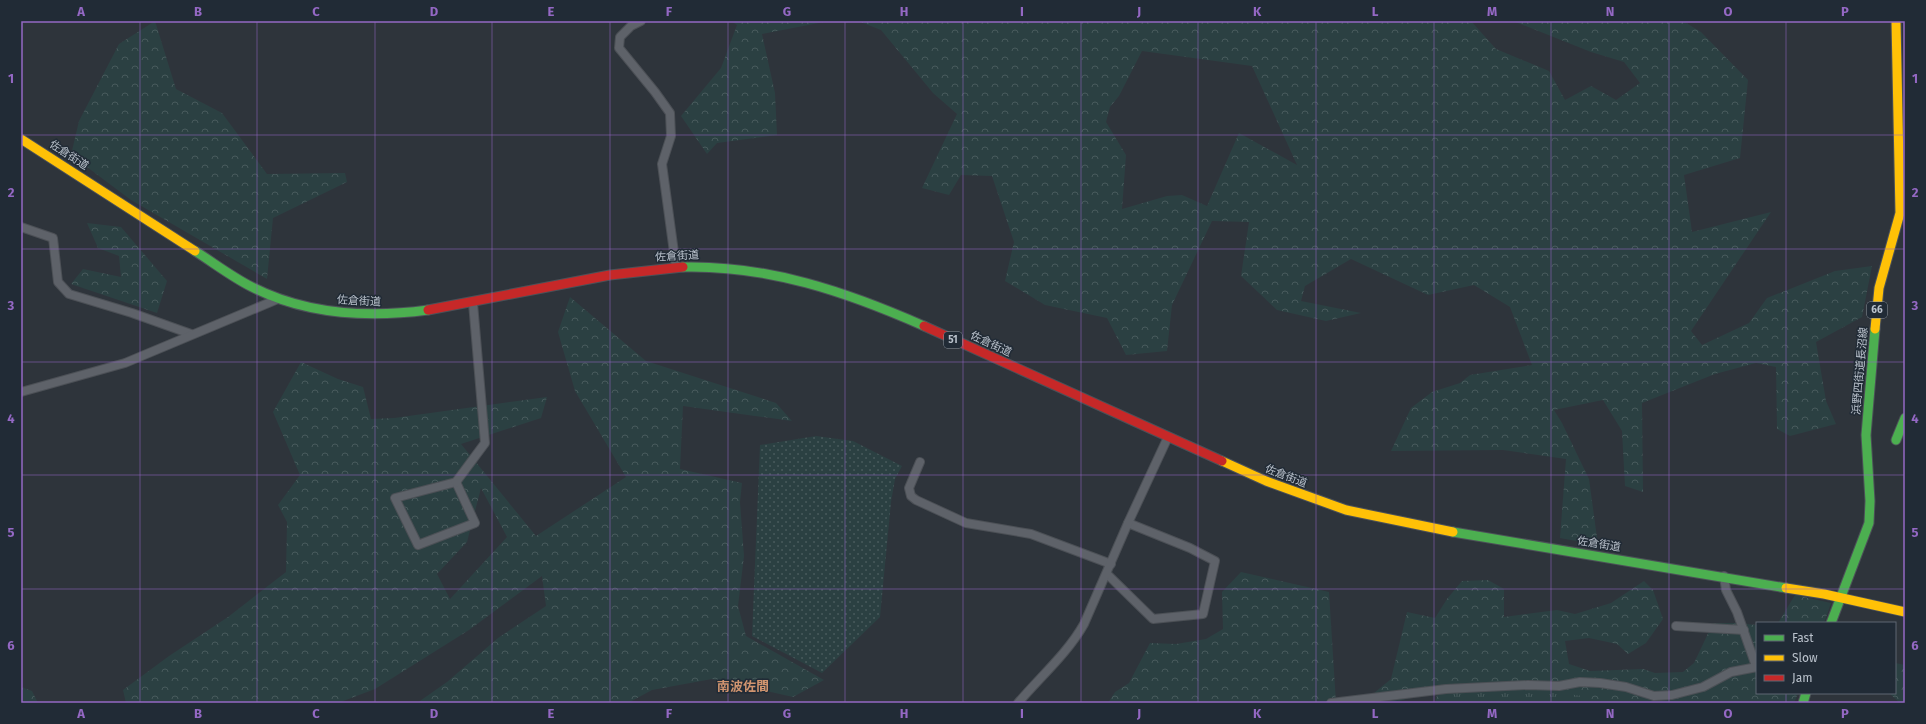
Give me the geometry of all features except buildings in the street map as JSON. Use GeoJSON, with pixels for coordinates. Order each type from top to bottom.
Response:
{"type":"FeatureCollection","features":[{"type":"Feature","properties":{"kind":"main road","name":"浜野四街道長沼線"},"geometry":{"type":"LineString","coordinates":[[1831,622],[1869,523],[1871,511],[1871,497],[1866,454],[1866,435],[1879,288],[1902,217],[1896,21]]}},
{"type":"Feature","properties":{"kind":"main road","name":"佐倉街道"},"geometry":{"type":"LineString","coordinates":[[21,138],[252,287],[279,299],[320,310],[363,315],[422,311],[473,303],[602,276],[676,267],[706,266],[753,271],[819,285],[848,294],[888,310],[1266,481],[1346,510],[1423,527],[1724,576],[1842,597],[1905,612]]}},
{"type":"Feature","properties":{"kind":"main road"},"geometry":{"type":"LineString","coordinates":[[1896,440],[1905,418]]}},
{"type":"Feature","properties":{"kind":"street"},"geometry":{"type":"LineString","coordinates":[[641,21],[631,26],[620,37],[619,48],[670,113],[671,136],[662,164],[676,267]]}},
{"type":"Feature","properties":{"kind":"street"},"geometry":{"type":"LineString","coordinates":[[21,227],[53,238],[58,282],[69,294],[132,313],[191,334]]}},
{"type":"Feature","properties":{"kind":"street"},"geometry":{"type":"LineString","coordinates":[[21,392],[125,363],[191,334],[279,299]]}},
{"type":"Feature","properties":{"kind":"street"},"geometry":{"type":"LineString","coordinates":[[456,482],[475,523],[418,545],[395,498],[456,482],[485,443],[473,303]]}},
{"type":"Feature","properties":{"kind":"street"},"geometry":{"type":"LineString","coordinates":[[1018,703],[1076,639],[1107,574],[1128,523],[1168,437]]}},
{"type":"Feature","properties":{"kind":"street"},"geometry":{"type":"LineString","coordinates":[[920,462],[908,488],[911,496],[916,500],[966,523],[1031,534],[1111,564]]}},
{"type":"Feature","properties":{"kind":"street"},"geometry":{"type":"LineString","coordinates":[[1107,574],[1153,619],[1203,614],[1215,561],[1190,548],[1128,523]]}},
{"type":"Feature","properties":{"kind":"street"},"geometry":{"type":"LineString","coordinates":[[1332,703],[1446,689],[1528,684],[1559,686],[1580,682],[1600,683],[1626,687],[1654,696],[1672,696],[1703,687],[1731,672],[1756,667],[1738,612],[1726,590],[1724,576]]}},
{"type":"Feature","properties":{"kind":"street"},"geometry":{"type":"LineString","coordinates":[[1676,626],[1744,630]]}},
{"type":"Feature","properties":{"kind":"green space"},"geometry":{"type":"Polygon","coordinates":[[[155,21],[176,89],[222,113],[267,174],[345,173],[347,182],[273,218],[267,279],[131,200],[71,155],[79,121],[119,44],[155,21]]]}},
{"type":"Feature","properties":{"kind":"green space"},"geometry":{"type":"Polygon","coordinates":[[[731,21],[829,21],[762,34],[775,93],[777,135],[717,143],[707,154],[681,116],[721,68],[737,25],[731,21]]]}},
{"type":"Feature","properties":{"kind":"green space"},"geometry":{"type":"Polygon","coordinates":[[[858,21],[1471,21],[1496,49],[1549,71],[1565,100],[1591,86],[1616,100],[1640,83],[1624,62],[1591,52],[1513,21],[1683,21],[1701,32],[1748,80],[1740,158],[1684,175],[1692,232],[1771,212],[1691,331],[1702,345],[1749,323],[1767,298],[1835,271],[1872,266],[1862,317],[1816,342],[1826,401],[1836,424],[1790,436],[1777,429],[1776,367],[1756,363],[1715,374],[1642,403],[1643,492],[1625,486],[1622,431],[1603,400],[1554,410],[1562,423],[1589,479],[1598,545],[1560,538],[1566,459],[1503,450],[1391,451],[1411,408],[1432,392],[1460,383],[1470,375],[1532,365],[1510,307],[1474,285],[1428,295],[1351,259],[1305,286],[1301,301],[1361,313],[1326,321],[1277,310],[1241,276],[1249,222],[1212,221],[1172,305],[1167,351],[1126,355],[1107,318],[1045,305],[1005,281],[1014,242],[992,176],[961,175],[949,195],[922,188],[957,114],[933,93],[881,30],[858,21]],[[1142,51],[1119,96],[1110,107],[1106,122],[1126,155],[1122,209],[1167,196],[1182,195],[1207,206],[1239,133],[1297,165],[1252,66],[1142,51]]]}},
{"type":"Feature","properties":{"kind":"green space"},"geometry":{"type":"Polygon","coordinates":[[[87,223],[121,227],[167,281],[157,313],[71,284],[83,269],[121,277],[119,256],[98,248],[87,223]]]}},
{"type":"Feature","properties":{"kind":"green space"},"geometry":{"type":"Polygon","coordinates":[[[570,297],[646,361],[776,403],[792,421],[683,406],[680,469],[742,483],[740,502],[744,556],[738,606],[746,636],[824,680],[793,697],[712,679],[652,690],[628,703],[417,703],[447,682],[498,638],[546,606],[542,576],[469,630],[375,689],[338,703],[126,703],[123,690],[169,656],[228,617],[286,572],[287,522],[278,505],[300,475],[273,412],[301,362],[338,379],[363,387],[371,419],[394,418],[547,397],[541,418],[461,444],[536,536],[626,477],[575,391],[558,332],[570,297]],[[481,488],[467,542],[437,574],[450,599],[507,537],[481,488]]]}},
{"type":"Feature","properties":{"kind":"green space"},"geometry":{"type":"Polygon","coordinates":[[[816,436],[853,441],[902,466],[895,479],[891,502],[880,617],[822,673],[752,636],[760,445],[816,436]]]}},
{"type":"Feature","properties":{"kind":"green space"},"geometry":{"type":"Polygon","coordinates":[[[1241,572],[1329,592],[1336,703],[1108,703],[1115,692],[1129,683],[1150,643],[1176,644],[1206,639],[1223,629],[1222,592],[1241,572]]]}},
{"type":"Feature","properties":{"kind":"green space"},"geometry":{"type":"Polygon","coordinates":[[[1488,580],[1504,589],[1504,617],[1557,610],[1575,614],[1611,603],[1644,581],[1653,590],[1663,619],[1646,643],[1628,654],[1617,644],[1589,638],[1565,641],[1569,664],[1590,671],[1643,669],[1655,673],[1683,672],[1694,663],[1713,623],[1756,625],[1756,694],[1798,694],[1794,703],[1435,703],[1438,691],[1391,703],[1362,703],[1391,679],[1407,612],[1435,618],[1447,599],[1462,581],[1488,580]]]}},
{"type":"Feature","properties":{"kind":"green space"},"geometry":{"type":"Polygon","coordinates":[[[1795,595],[1831,603],[1824,622],[1779,622],[1795,595]]]}},
{"type":"Feature","properties":{"kind":"green space"},"geometry":{"type":"Polygon","coordinates":[[[1896,663],[1905,665],[1905,703],[1900,703],[1890,694],[1896,694],[1896,663]]]}},
{"type":"Feature","properties":{"kind":"green space"},"geometry":{"type":"Polygon","coordinates":[[[21,687],[32,691],[38,703],[21,703],[21,687]]]}},
{"type":"Feature","properties":{"kind":"green space"},"geometry":{"type":"Polygon","coordinates":[[[1511,687],[1583,696],[1583,703],[1437,703],[1445,692],[1511,687]]]}},
{"type":"Feature","properties":{"kind":"traffic: fast"},"geometry":{"type":"LineString","coordinates":[[195,251],[252,287],[294,304],[316,309],[360,314],[383,314],[428,310]]}},
{"type":"Feature","properties":{"kind":"traffic: fast"},"geometry":{"type":"LineString","coordinates":[[683,267],[746,271],[806,283],[866,302],[924,326]]}},
{"type":"Feature","properties":{"kind":"traffic: fast"},"geometry":{"type":"LineString","coordinates":[[1831,622],[1869,523],[1870,501],[1866,435],[1875,329]]}},
{"type":"Feature","properties":{"kind":"traffic: fast"},"geometry":{"type":"LineString","coordinates":[[1896,440],[1905,418]]}},
{"type":"Feature","properties":{"kind":"traffic: fast"},"geometry":{"type":"LineString","coordinates":[[1453,532],[1786,588]]}},
{"type":"Feature","properties":{"kind":"traffic: fast"},"geometry":{"type":"LineString","coordinates":[[1803,703],[1806,694]]}},
{"type":"Feature","properties":{"kind":"traffic: slow"},"geometry":{"type":"LineString","coordinates":[[1875,329],[1879,288],[1900,213],[1896,21]]}},
{"type":"Feature","properties":{"kind":"traffic: slow"},"geometry":{"type":"LineString","coordinates":[[21,139],[195,251]]}},
{"type":"Feature","properties":{"kind":"traffic: slow"},"geometry":{"type":"LineString","coordinates":[[1222,461],[1266,481],[1346,510],[1453,532]]}},
{"type":"Feature","properties":{"kind":"traffic: slow"},"geometry":{"type":"LineString","coordinates":[[1786,588],[1824,594],[1905,612]]}},
{"type":"Feature","properties":{"kind":"traffic: jam"},"geometry":{"type":"LineString","coordinates":[[428,310],[610,275],[683,267]]}},
{"type":"Feature","properties":{"kind":"traffic: jam"},"geometry":{"type":"LineString","coordinates":[[924,326],[1222,461]]}},
{"type":"Feature","properties":{"kind":"district","name":"南波佐間"},"geometry":{"type":"Point","coordinates":[743,686]}}]}
